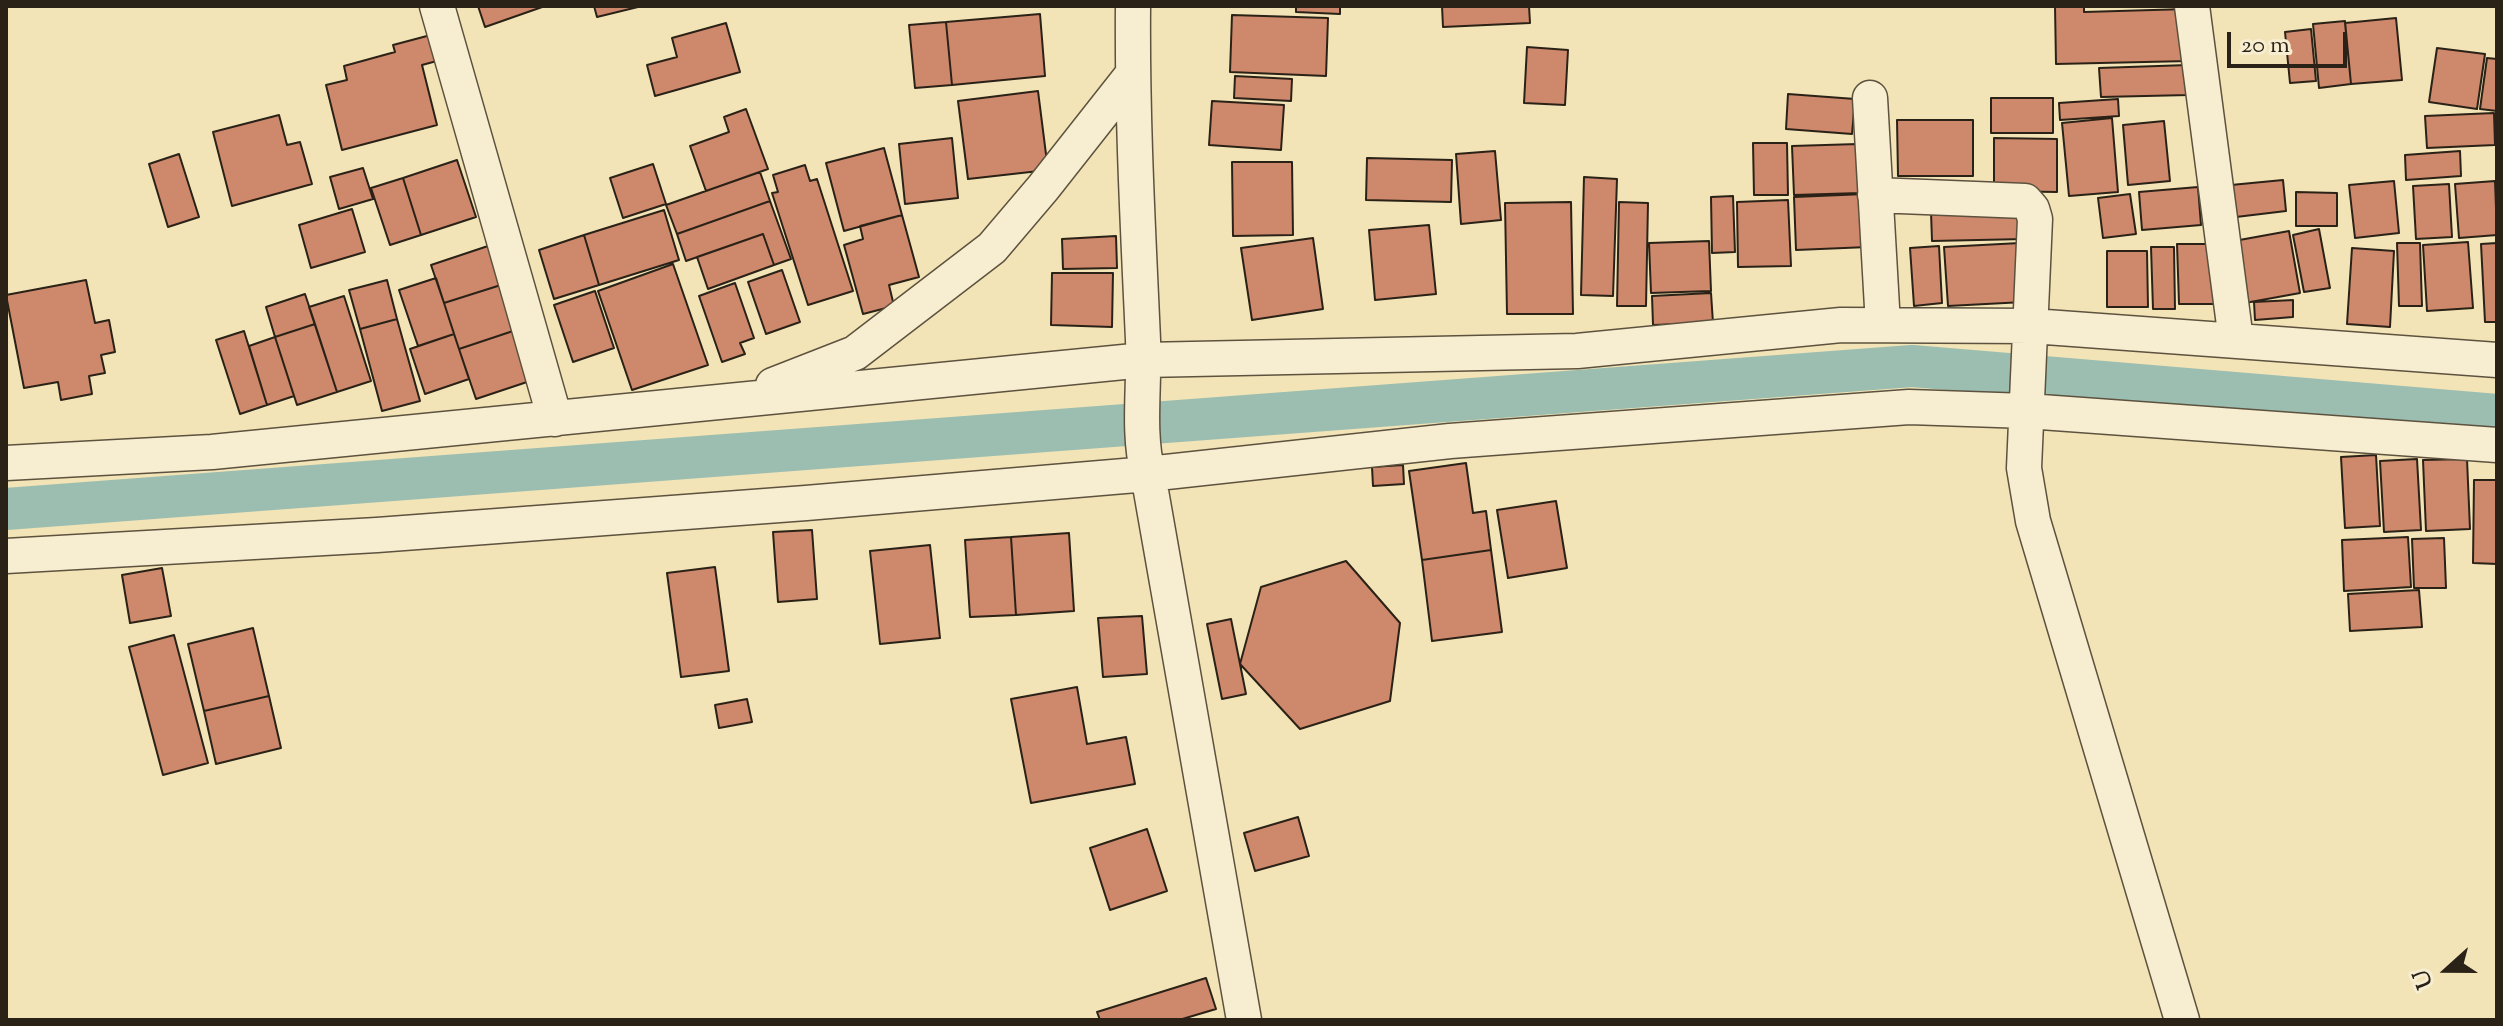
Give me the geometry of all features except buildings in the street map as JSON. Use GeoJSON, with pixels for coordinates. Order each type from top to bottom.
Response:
{"type":"FeatureCollection","features":[{"type":"Feature","properties":{"kind":"street"},"geometry":{"type":"LineString","coordinates":[[437,6],[555,419]]}},
{"type":"Feature","properties":{"kind":"street"},"geometry":{"type":"LineString","coordinates":[[1133,6],[1132,75],[1145,462],[1244,1020]]}},
{"type":"Feature","properties":{"kind":"street"},"geometry":{"type":"LineString","coordinates":[[2192,6],[2236,340]]}},
{"type":"Feature","properties":{"kind":"street"},"geometry":{"type":"LineString","coordinates":[[731,402],[855,353],[992,248],[1132,75]]}},
{"type":"Feature","properties":{"kind":"street"},"geometry":{"type":"LineString","coordinates":[[1870,98],[1883,325]]}},
{"type":"Feature","properties":{"kind":"street"},"geometry":{"type":"LineString","coordinates":[[1875,195],[2025,201],[2032,209],[2035,219],[2024,468],[2033,521],[2182,1020]]}},
{"type":"Feature","properties":{"kind":"street"},"geometry":{"type":"LineString","coordinates":[[6,463],[212,452],[731,402],[1143,374],[1577,351],[1841,325],[1883,325],[2030,338],[2236,340],[2497,360]]}},
{"type":"Feature","properties":{"kind":"street"},"geometry":{"type":"LineString","coordinates":[[6,556],[393,534],[821,501],[1145,462],[1909,407],[2027,404],[2497,445]]}},
{"type":"Feature","properties":{"kind":"waterway"},"geometry":{"type":"LineString","coordinates":[[6,509],[1912,366],[2497,415]]}}]}
